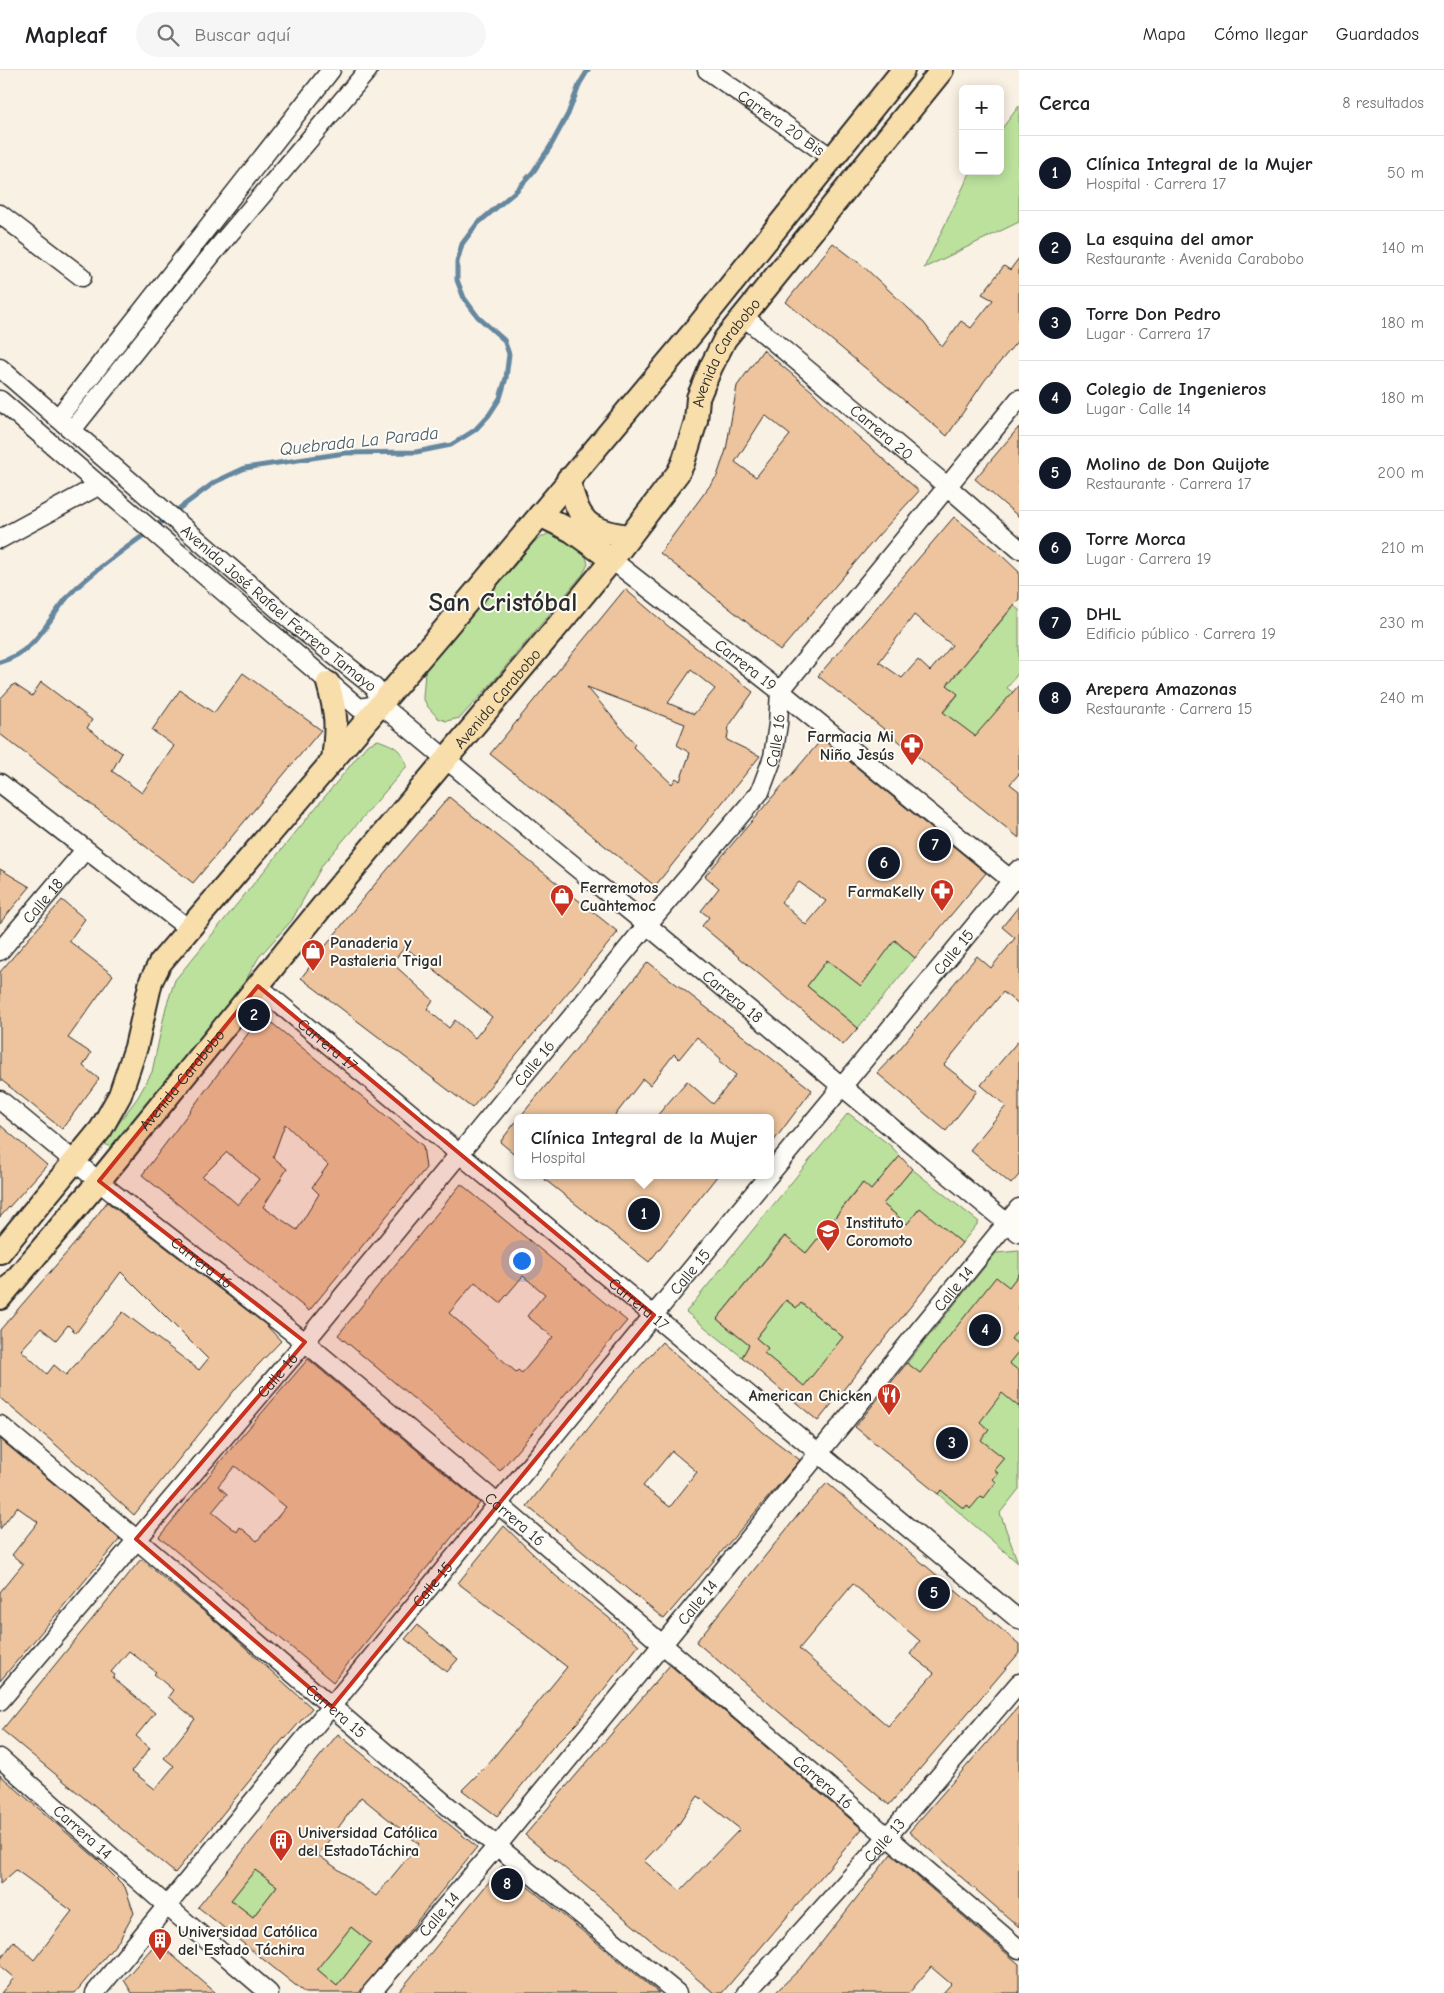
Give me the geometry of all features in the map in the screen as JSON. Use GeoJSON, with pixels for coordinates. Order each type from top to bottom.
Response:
{"type":"FeatureCollection","features":[{"type":"Feature","properties":{"kind":"main road","name":"Avenida Carabobo"},"geometry":{"type":"LineString","coordinates":[[0,1252],[100,1129],[120,1095],[136,1047],[151,981],[160,963],[694,331],[903,70]]}},
{"type":"Feature","properties":{"kind":"main road","name":"Avenida Carabobo"},"geometry":{"type":"LineString","coordinates":[[0,1298],[99,1181],[258,986],[612,560],[678,473],[696,421],[698,398],[725,339],[942,70]]}},
{"type":"Feature","properties":{"kind":"main road"},"geometry":{"type":"LineString","coordinates":[[568,479],[576,509],[587,522],[604,533],[629,536]]}},
{"type":"Feature","properties":{"kind":"main road"},"geometry":{"type":"LineString","coordinates":[[540,515],[572,531],[612,560]]}},
{"type":"Feature","properties":{"kind":"main road"},"geometry":{"type":"LineString","coordinates":[[328,683],[336,709],[333,760]]}},
{"type":"Feature","properties":{"kind":"street"},"geometry":{"type":"LineString","coordinates":[[58,418],[331,70]]}},
{"type":"Feature","properties":{"kind":"street"},"geometry":{"type":"LineString","coordinates":[[72,430],[214,252],[368,70]]}},
{"type":"Feature","properties":{"kind":"street","name":"Carrera 20 Bis"},"geometry":{"type":"LineString","coordinates":[[707,70],[832,158]]}},
{"type":"Feature","properties":{"kind":"street"},"geometry":{"type":"LineString","coordinates":[[0,214],[82,277]]}},
{"type":"Feature","properties":{"kind":"street","name":"Carrera 20"},"geometry":{"type":"LineString","coordinates":[[743,316],[948,487],[1019,549]]}},
{"type":"Feature","properties":{"kind":"street","name":"Avenida José Rafael Ferrero Tamayo"},"geometry":{"type":"LineString","coordinates":[[0,368],[295,624],[374,688],[380,704],[359,708],[0,400]]}},
{"type":"Feature","properties":{"kind":"street","name":"Calle 16"},"geometry":{"type":"LineString","coordinates":[[0,1701],[305,1342],[459,1153],[760,792],[773,757],[780,691],[1019,399]]}},
{"type":"Feature","properties":{"kind":"street"},"geometry":{"type":"LineString","coordinates":[[0,539],[98,486]]}},
{"type":"Feature","properties":{"kind":"street","name":"Carrera 19"},"geometry":{"type":"LineString","coordinates":[[612,560],[1016,876]]}},
{"type":"Feature","properties":{"kind":"street","name":"Carrera 18"},"geometry":{"type":"LineString","coordinates":[[380,704],[560,855],[648,925],[1013,1228]]}},
{"type":"Feature","properties":{"kind":"street"},"geometry":{"type":"LineString","coordinates":[[0,783],[189,929]]}},
{"type":"Feature","properties":{"kind":"street","name":"Calle 18"},"geometry":{"type":"LineString","coordinates":[[0,951],[85,850]]}},
{"type":"Feature","properties":{"kind":"street","name":"Calle 15"},"geometry":{"type":"LineString","coordinates":[[774,1169],[1016,876]]}},
{"type":"Feature","properties":{"kind":"street","name":"Carrera 17"},"geometry":{"type":"LineString","coordinates":[[258,986],[1019,1620]]}},
{"type":"Feature","properties":{"kind":"street","name":"Carrera 16"},"geometry":{"type":"LineString","coordinates":[[0,1100],[99,1181],[305,1342],[498,1504],[1019,1950]]}},
{"type":"Feature","properties":{"kind":"street","name":"Calle 15"},"geometry":{"type":"LineString","coordinates":[[95,1993],[766,1179]]}},
{"type":"Feature","properties":{"kind":"street","name":"Calle 14"},"geometry":{"type":"LineString","coordinates":[[371,1993],[497,1846],[819,1455],[1013,1228],[1019,1208]]}},
{"type":"Feature","properties":{"kind":"street","name":"Carrera 15"},"geometry":{"type":"LineString","coordinates":[[0,1425],[497,1846],[677,1993]]}},
{"type":"Feature","properties":{"kind":"street","name":"Calle 13"},"geometry":{"type":"LineString","coordinates":[[746,1993],[887,1837],[1019,1683]]}},
{"type":"Feature","properties":{"kind":"street","name":"Carrera 14"},"geometry":{"type":"LineString","coordinates":[[0,1758],[167,1906],[269,1993]]}},
{"type":"Feature","properties":{"kind":"highlighted area"},"geometry":{"type":"Polygon","coordinates":[[[258,986],[654,1315],[332,1707],[136,1539],[305,1342],[99,1181],[258,986]]]}},
{"type":"Feature","properties":{"kind":"green space"},"geometry":{"type":"Polygon","coordinates":[[[1019,106],[1019,222],[924,268],[969,175],[1004,175],[1004,126],[1019,106]]]}},
{"type":"Feature","properties":{"kind":"green space"},"geometry":{"type":"Polygon","coordinates":[[[549,533],[554,533],[584,550],[588,564],[583,574],[460,718],[446,721],[438,718],[423,698],[425,671],[535,541],[549,533]]]}},
{"type":"Feature","properties":{"kind":"green space"},"geometry":{"type":"Polygon","coordinates":[[[1014,606],[1019,610],[1019,672],[1007,688],[1019,697],[975,737],[943,713],[958,695],[947,685],[1014,606]]]}},
{"type":"Feature","properties":{"kind":"green space"},"geometry":{"type":"Polygon","coordinates":[[[378,740],[396,748],[407,766],[323,864],[292,920],[259,957],[226,1014],[114,1150],[104,1143],[138,1097],[152,1072],[166,1007],[175,980],[367,745],[378,740]]]}},
{"type":"Feature","properties":{"kind":"green space"},"geometry":{"type":"Polygon","coordinates":[[[894,940],[915,958],[858,1028],[807,986],[827,960],[861,986],[894,940]]]}},
{"type":"Feature","properties":{"kind":"green space"},"geometry":{"type":"Polygon","coordinates":[[[848,1113],[891,1146],[900,1156],[871,1190],[862,1183],[806,1253],[784,1236],[717,1319],[749,1345],[742,1357],[686,1312],[848,1113]]]}},
{"type":"Feature","properties":{"kind":"green space"},"geometry":{"type":"Polygon","coordinates":[[[912,1169],[979,1222],[962,1243],[919,1209],[905,1227],[887,1234],[900,1218],[883,1204],[912,1169]]]}},
{"type":"Feature","properties":{"kind":"green space"},"geometry":{"type":"Polygon","coordinates":[[[1019,1251],[1019,1489],[1000,1513],[1018,1563],[938,1494],[988,1430],[907,1363],[996,1253],[1019,1251]]]}},
{"type":"Feature","properties":{"kind":"green space"},"geometry":{"type":"Polygon","coordinates":[[[786,1300],[796,1308],[801,1303],[843,1337],[814,1402],[764,1353],[768,1348],[756,1338],[786,1300]]]}},
{"type":"Feature","properties":{"kind":"green space"},"geometry":{"type":"Polygon","coordinates":[[[255,1870],[277,1886],[253,1917],[231,1900],[255,1870]]]}},
{"type":"Feature","properties":{"kind":"green space"},"geometry":{"type":"Polygon","coordinates":[[[351,1927],[371,1943],[337,1986],[317,1969],[351,1927]]]}},
{"type":"Feature","properties":{"kind":"building"},"geometry":{"type":"Polygon","coordinates":[[[833,243],[863,266],[924,323],[942,347],[961,321],[971,328],[993,300],[982,294],[1004,266],[1010,270],[1019,258],[1019,339],[985,380],[947,436],[786,302],[833,243]]]}},
{"type":"Feature","properties":{"kind":"building"},"geometry":{"type":"Polygon","coordinates":[[[763,350],[812,391],[845,425],[919,491],[876,538],[780,651],[660,553],[717,476],[726,450],[737,386],[763,350]],[[765,415],[735,462],[756,477],[790,435],[765,415]]]}},
{"type":"Feature","properties":{"kind":"building"},"geometry":{"type":"Polygon","coordinates":[[[1019,427],[1019,517],[975,479],[1019,427]]]}},
{"type":"Feature","properties":{"kind":"building"},"geometry":{"type":"Polygon","coordinates":[[[954,517],[998,552],[1019,572],[1019,599],[947,685],[958,694],[943,712],[975,736],[1019,685],[1019,774],[1010,784],[1019,791],[1019,838],[818,676],[954,517]],[[914,615],[879,662],[902,678],[918,660],[930,671],[952,645],[914,615]]]}},
{"type":"Feature","properties":{"kind":"building"},"geometry":{"type":"Polygon","coordinates":[[[625,589],[668,626],[753,692],[729,726],[727,740],[760,756],[655,886],[490,754],[625,589]],[[691,670],[668,703],[694,714],[715,689],[691,670]],[[587,687],[635,744],[633,747],[672,784],[676,778],[680,781],[690,753],[677,745],[685,724],[587,687]]]}},
{"type":"Feature","properties":{"kind":"building"},"geometry":{"type":"Polygon","coordinates":[[[243,673],[321,730],[193,883],[0,734],[0,699],[14,684],[32,696],[41,682],[92,720],[87,728],[122,753],[112,771],[142,793],[174,746],[152,730],[180,690],[214,713],[243,673]]]}},
{"type":"Feature","properties":{"kind":"building"},"geometry":{"type":"Polygon","coordinates":[[[822,739],[986,873],[915,958],[895,940],[861,986],[827,960],[807,986],[858,1028],[843,1045],[702,926],[709,917],[701,911],[719,888],[705,876],[822,739]],[[799,882],[781,902],[806,925],[826,901],[799,882]]]}},
{"type":"Feature","properties":{"kind":"building"},"geometry":{"type":"Polygon","coordinates":[[[449,797],[618,932],[472,1108],[301,978],[359,903],[449,797]],[[405,947],[392,963],[433,1000],[427,1009],[449,1028],[455,1020],[475,1038],[492,1017],[405,947]]]}},
{"type":"Feature","properties":{"kind":"building"},"geometry":{"type":"Polygon","coordinates":[[[0,869],[30,887],[0,923],[0,869]]]}},
{"type":"Feature","properties":{"kind":"building"},"geometry":{"type":"Polygon","coordinates":[[[62,900],[85,919],[69,941],[113,975],[68,1038],[91,1053],[83,1066],[99,1079],[62,1129],[0,1079],[0,972],[62,900]]]}},
{"type":"Feature","properties":{"kind":"building"},"geometry":{"type":"Polygon","coordinates":[[[1019,906],[1019,1005],[1003,992],[944,1065],[977,1091],[946,1131],[877,1073],[897,1052],[977,956],[991,968],[1015,938],[1002,927],[1019,906]]]}},
{"type":"Feature","properties":{"kind":"building"},"geometry":{"type":"Polygon","coordinates":[[[648,962],[812,1090],[774,1141],[774,1114],[658,1114],[687,1081],[713,1104],[736,1075],[719,1061],[721,1059],[697,1037],[679,1059],[674,1054],[650,1085],[643,1079],[616,1114],[522,1114],[648,962]]]}},
{"type":"Feature","properties":{"kind":"building"},"geometry":{"type":"Polygon","coordinates":[[[262,1015],[423,1146],[426,1168],[309,1311],[142,1175],[262,1015]],[[285,1124],[273,1157],[287,1169],[263,1207],[297,1230],[319,1194],[312,1187],[328,1165],[285,1124]],[[227,1152],[202,1177],[213,1183],[238,1205],[259,1179],[227,1152]]]}},
{"type":"Feature","properties":{"kind":"building"},"geometry":{"type":"Polygon","coordinates":[[[1019,1040],[1019,1175],[1011,1184],[970,1150],[1006,1106],[981,1085],[1019,1040]]]}},
{"type":"Feature","properties":{"kind":"building"},"geometry":{"type":"Polygon","coordinates":[[[514,1124],[514,1154],[500,1142],[514,1124]]]}},
{"type":"Feature","properties":{"kind":"building"},"geometry":{"type":"Polygon","coordinates":[[[0,1125],[47,1165],[0,1217],[0,1125]]]}},
{"type":"Feature","properties":{"kind":"building"},"geometry":{"type":"Polygon","coordinates":[[[900,1156],[912,1169],[883,1204],[907,1224],[920,1208],[962,1243],[818,1421],[742,1357],[749,1345],[717,1319],[785,1236],[806,1253],[863,1183],[871,1190],[900,1156]],[[786,1300],[756,1338],[768,1348],[764,1353],[804,1386],[843,1337],[801,1303],[797,1308],[786,1300]]]}},
{"type":"Feature","properties":{"kind":"building"},"geometry":{"type":"Polygon","coordinates":[[[544,1179],[715,1179],[649,1262],[544,1179]]]}},
{"type":"Feature","properties":{"kind":"building"},"geometry":{"type":"Polygon","coordinates":[[[461,1184],[627,1321],[500,1471],[338,1335],[461,1184]],[[523,1276],[500,1303],[475,1282],[449,1313],[516,1372],[518,1370],[522,1373],[553,1337],[527,1316],[545,1294],[523,1276]]]}},
{"type":"Feature","properties":{"kind":"building"},"geometry":{"type":"Polygon","coordinates":[[[107,1202],[266,1325],[281,1341],[237,1387],[134,1515],[55,1444],[0,1398],[0,1330],[82,1235],[107,1202]],[[121,1272],[76,1333],[68,1325],[56,1340],[41,1328],[21,1350],[47,1374],[54,1365],[66,1375],[123,1312],[199,1370],[208,1359],[121,1272]]]}},
{"type":"Feature","properties":{"kind":"building"},"geometry":{"type":"Polygon","coordinates":[[[1019,1274],[1019,1328],[1011,1339],[1019,1345],[1019,1351],[1009,1363],[1019,1371],[1019,1407],[1002,1393],[980,1422],[989,1430],[981,1440],[1004,1458],[994,1470],[998,1473],[993,1479],[996,1482],[984,1498],[981,1496],[970,1509],[967,1505],[964,1509],[941,1490],[938,1494],[855,1427],[907,1363],[920,1373],[996,1277],[1009,1287],[1019,1274]]]}},
{"type":"Feature","properties":{"kind":"building"},"geometry":{"type":"Polygon","coordinates":[[[662,1342],[763,1432],[800,1460],[664,1619],[527,1506],[617,1392],[662,1342]],[[672,1451],[643,1486],[670,1507],[697,1472],[672,1451]]]}},
{"type":"Feature","properties":{"kind":"building"},"geometry":{"type":"Polygon","coordinates":[[[308,1359],[480,1503],[333,1682],[159,1537],[224,1457],[308,1359]],[[235,1466],[218,1486],[227,1494],[212,1512],[237,1532],[240,1527],[257,1541],[286,1507],[235,1466]]]}},
{"type":"Feature","properties":{"kind":"building"},"geometry":{"type":"Polygon","coordinates":[[[0,1439],[120,1539],[0,1681],[0,1592],[23,1564],[12,1555],[38,1522],[17,1507],[0,1529],[0,1439]]]}},
{"type":"Feature","properties":{"kind":"building"},"geometry":{"type":"Polygon","coordinates":[[[827,1483],[1019,1644],[1019,1653],[889,1805],[696,1642],[798,1515],[827,1483]],[[853,1584],[799,1649],[888,1726],[934,1673],[910,1654],[920,1641],[853,1584]]]}},
{"type":"Feature","properties":{"kind":"building"},"geometry":{"type":"Polygon","coordinates":[[[504,1526],[556,1576],[608,1617],[639,1645],[577,1723],[552,1748],[497,1816],[462,1790],[488,1764],[567,1667],[458,1583],[504,1526]]]}},
{"type":"Feature","properties":{"kind":"building"},"geometry":{"type":"Polygon","coordinates":[[[141,1559],[226,1630],[312,1708],[284,1738],[175,1873],[2,1730],[141,1559]],[[129,1651],[111,1672],[115,1675],[113,1678],[155,1713],[136,1736],[150,1748],[132,1771],[155,1789],[174,1766],[164,1758],[195,1719],[168,1697],[173,1690],[154,1674],[156,1672],[129,1651]]]}},
{"type":"Feature","properties":{"kind":"building"},"geometry":{"type":"Polygon","coordinates":[[[417,1625],[458,1659],[447,1672],[405,1639],[417,1625]]]}},
{"type":"Feature","properties":{"kind":"building"},"geometry":{"type":"Polygon","coordinates":[[[670,1665],[862,1829],[722,1993],[714,1993],[525,1835],[670,1665]],[[698,1796],[676,1828],[644,1861],[680,1891],[740,1829],[698,1796]]]}},
{"type":"Feature","properties":{"kind":"building"},"geometry":{"type":"Polygon","coordinates":[[[1019,1706],[1019,1927],[909,1832],[1019,1706]]]}},
{"type":"Feature","properties":{"kind":"building","name":"Universidad Católica del EstadoTáchira"},"geometry":{"type":"Polygon","coordinates":[[[338,1734],[477,1847],[359,1993],[305,1993],[198,1907],[338,1734]],[[361,1797],[318,1855],[376,1896],[419,1844],[361,1797]],[[255,1870],[231,1900],[253,1917],[277,1886],[255,1870]],[[351,1927],[317,1969],[337,1986],[371,1943],[351,1927]]]}},
{"type":"Feature","properties":{"kind":"building"},"geometry":{"type":"Polygon","coordinates":[[[0,1775],[97,1859],[125,1887],[134,1913],[120,1939],[75,1993],[1,1993],[14,1978],[0,1966],[0,1960],[14,1941],[34,1960],[72,1911],[16,1870],[0,1884],[0,1775]]]}},
{"type":"Feature","properties":{"kind":"building"},"geometry":{"type":"Polygon","coordinates":[[[891,1854],[1019,1964],[1019,1993],[943,1993],[951,1984],[931,1967],[909,1993],[775,1993],[804,1965],[891,1854]]]}},
{"type":"Feature","properties":{"kind":"building"},"geometry":{"type":"Polygon","coordinates":[[[502,1866],[543,1899],[659,1993],[398,1993],[502,1866]]]}},
{"type":"Feature","properties":{"kind":"building","name":"Universidad Católica del Estado Táchira"},"geometry":{"type":"Polygon","coordinates":[[[157,1942],[216,1993],[132,1993],[124,1980],[157,1942]]]}},
{"type":"Feature","properties":{"kind":"waterway","name":"Quebrada La Parada"},"geometry":{"type":"LineString","coordinates":[[173,513],[215,482],[245,468],[345,453],[416,452],[451,445],[475,430],[489,415],[500,398],[506,378],[509,354],[504,340],[478,317],[464,298],[457,280],[457,262],[462,244],[477,224],[516,191],[533,172],[550,147],[568,114],[580,83],[588,70]]}},
{"type":"Feature","properties":{"kind":"waterway","name":"Quebrada La Parada"},"geometry":{"type":"LineString","coordinates":[[0,662],[14,657],[25,650],[75,589],[108,561],[167,518]]}},
{"type":"Feature","properties":{"kind":"place","name":"Farmacia Mi Niño Jesús"},"geometry":{"type":"Point","coordinates":[912,766]}},
{"type":"Feature","properties":{"kind":"place","name":"DHL"},"geometry":{"type":"Point","coordinates":[935,845]}},
{"type":"Feature","properties":{"kind":"place","name":"Torre Morca"},"geometry":{"type":"Point","coordinates":[884,863]}},
{"type":"Feature","properties":{"kind":"place","name":"FarmaKelly"},"geometry":{"type":"Point","coordinates":[942,912]}},
{"type":"Feature","properties":{"kind":"place","name":"Ferremotos Cuahtemoc"},"geometry":{"type":"Point","coordinates":[562,917]}},
{"type":"Feature","properties":{"kind":"place","name":"Panaderia y Pastaleria Trigal"},"geometry":{"type":"Point","coordinates":[313,972]}},
{"type":"Feature","properties":{"kind":"place","name":"La esquina del amor"},"geometry":{"type":"Point","coordinates":[254,1015]}},
{"type":"Feature","properties":{"kind":"place","name":"Clínica Integral de la Mujer"},"geometry":{"type":"Point","coordinates":[644,1214]}},
{"type":"Feature","properties":{"kind":"place","name":"Instituto Coromoto"},"geometry":{"type":"Point","coordinates":[828,1252]}},
{"type":"Feature","properties":{"kind":"place","name":"Colegio de Ingenieros"},"geometry":{"type":"Point","coordinates":[985,1330]}},
{"type":"Feature","properties":{"kind":"place","name":"American Chicken"},"geometry":{"type":"Point","coordinates":[889,1416]}},
{"type":"Feature","properties":{"kind":"place","name":"Torre Don Pedro"},"geometry":{"type":"Point","coordinates":[952,1443]}},
{"type":"Feature","properties":{"kind":"place","name":"Molino de Don Quijote"},"geometry":{"type":"Point","coordinates":[934,1593]}},
{"type":"Feature","properties":{"kind":"place","name":"Universidad Católica del EstadoTáchira"},"geometry":{"type":"Point","coordinates":[281,1862]}},
{"type":"Feature","properties":{"kind":"place","name":"Arepera Amazonas"},"geometry":{"type":"Point","coordinates":[507,1884]}},
{"type":"Feature","properties":{"kind":"place","name":"Universidad Católica del Estado Táchira"},"geometry":{"type":"Point","coordinates":[160,1961]}},
{"type":"Feature","properties":{"kind":"district","name":"San Cristóbal"},"geometry":{"type":"Point","coordinates":[503,602]}}]}
